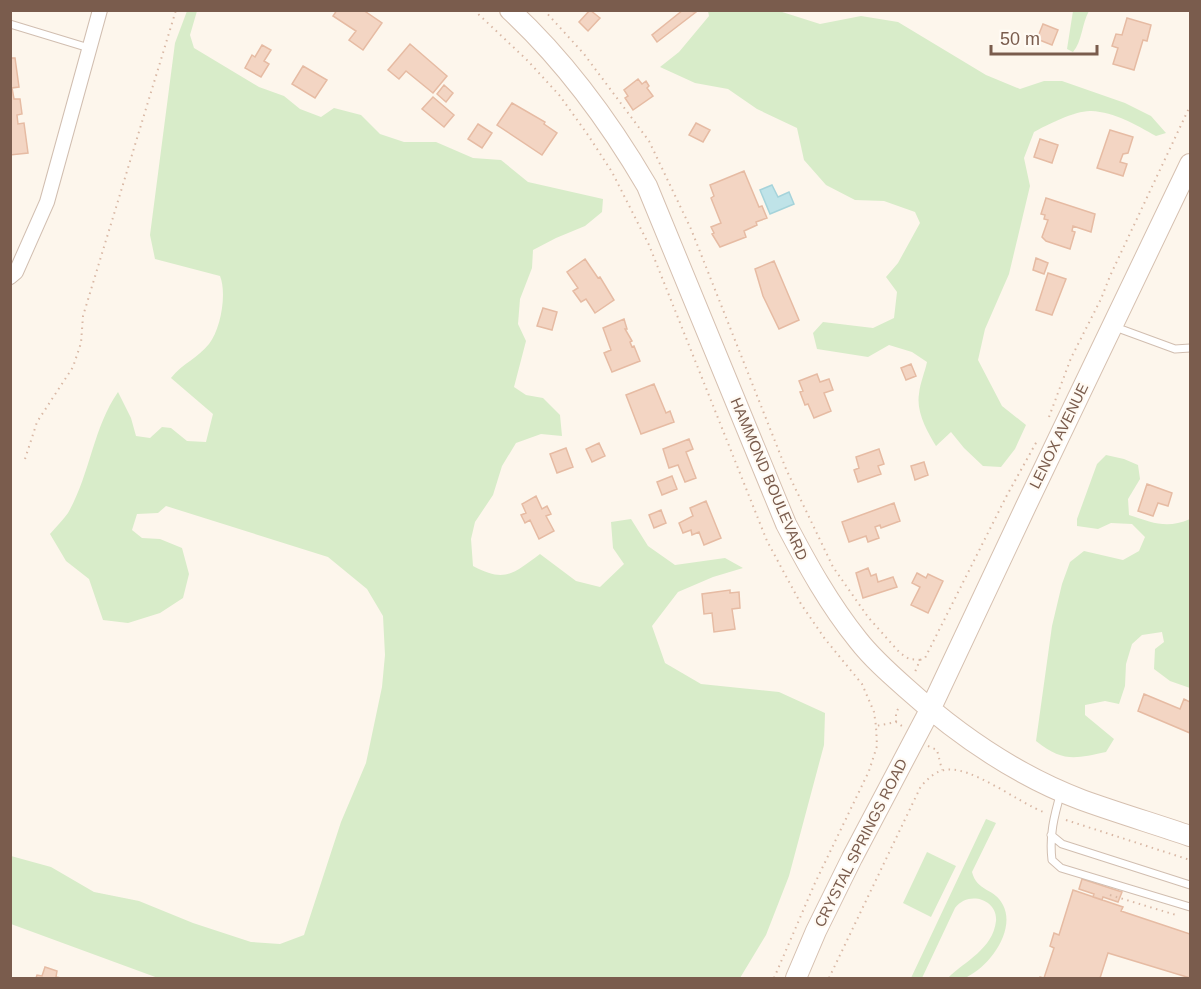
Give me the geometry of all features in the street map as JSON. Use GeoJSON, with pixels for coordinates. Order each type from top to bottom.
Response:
{"type":"FeatureCollection","features":[{"type":"Feature","properties":{"kind":"street"},"geometry":{"type":"LineString","coordinates":[[10,277],[16,272],[47,202],[100,10]]}},
{"type":"Feature","properties":{"kind":"street","name":"HAMMOND BOULEVARD"},"geometry":{"type":"LineString","coordinates":[[510,10],[557,56],[597,106],[621,141],[647,186],[786,524],[811,574],[858,640],[879,663],[930,710],[968,739],[1011,766],[1081,800],[1191,836]]}},
{"type":"Feature","properties":{"kind":"street","name":"LENOX AVENUE"},"geometry":{"type":"LineString","coordinates":[[930,710],[1191,164]]}},
{"type":"Feature","properties":{"kind":"street","name":"CRYSTAL SPRINGS ROAD"},"geometry":{"type":"LineString","coordinates":[[796,978],[852,858],[930,710]]}},
{"type":"Feature","properties":{"kind":"lane"},"geometry":{"type":"LineString","coordinates":[[10,24],[89,48]]}},
{"type":"Feature","properties":{"kind":"lane"},"geometry":{"type":"LineString","coordinates":[[1112,326],[1175,349],[1191,348]]}},
{"type":"Feature","properties":{"kind":"lane"},"geometry":{"type":"LineString","coordinates":[[1062,790],[1051,825],[1052,860],[1061,868],[1191,907]]}},
{"type":"Feature","properties":{"kind":"lane"},"geometry":{"type":"LineString","coordinates":[[1051,835],[1062,844],[1191,885]]}},
{"type":"Feature","properties":{"kind":"path"},"geometry":{"type":"LineString","coordinates":[[25,459],[37,422],[73,367],[81,344],[83,316],[176,10]]}},
{"type":"Feature","properties":{"kind":"path"},"geometry":{"type":"LineString","coordinates":[[474,10],[528,61],[560,96],[612,172],[649,245],[767,541],[801,604],[825,639],[862,684],[872,705],[876,726]]}},
{"type":"Feature","properties":{"kind":"path"},"geometry":{"type":"LineString","coordinates":[[544,10],[584,54],[648,141],[692,229],[786,469],[833,567],[868,617],[900,653],[909,659],[925,658],[1006,497],[1041,434]]}},
{"type":"Feature","properties":{"kind":"path"},"geometry":{"type":"LineString","coordinates":[[1048,420],[1071,358],[1191,106]]}},
{"type":"Feature","properties":{"kind":"path"},"geometry":{"type":"LineString","coordinates":[[896,722],[896,712],[920,660]]}},
{"type":"Feature","properties":{"kind":"path"},"geometry":{"type":"LineString","coordinates":[[829,978],[921,786],[942,770]]}},
{"type":"Feature","properties":{"kind":"green space"},"geometry":{"type":"Polygon","coordinates":[[[187,11],[197,11],[190,35],[194,48],[259,87],[284,96],[300,109],[321,117],[334,108],[361,115],[380,134],[404,142],[436,142],[473,158],[501,160],[528,182],[603,199],[602,212],[585,226],[533,250],[532,268],[520,299],[518,324],[526,341],[514,387],[526,395],[543,398],[560,415],[562,436],[541,434],[516,443],[502,466],[493,495],[475,522],[471,539],[473,566],[493,574],[508,574],[523,567],[540,554],[576,581],[600,587],[624,564],[613,548],[611,522],[631,519],[648,546],[675,565],[725,558],[743,568],[713,577],[678,592],[652,626],[665,663],[701,684],[779,692],[825,713],[824,745],[789,876],[766,935],[740,978],[158,978],[11,924],[11,856],[51,867],[94,892],[139,901],[193,923],[251,942],[280,944],[304,935],[341,822],[366,763],[382,687],[385,655],[383,616],[367,589],[328,557],[166,506],[158,513],[137,514],[132,530],[142,538],[160,539],[182,548],[189,574],[183,598],[160,613],[128,623],[103,620],[89,579],[66,561],[50,534],[68,513],[82,483],[103,421],[118,392],[131,418],[136,436],[150,438],[162,427],[171,428],[187,441],[206,442],[213,414],[171,378],[205,349],[213,337],[222,311],[222,283],[220,276],[155,259],[150,235],[175,43],[187,11]]]}},
{"type":"Feature","properties":{"kind":"green space"},"geometry":{"type":"Polygon","coordinates":[[[708,11],[779,11],[820,24],[861,16],[898,22],[986,75],[1020,89],[1044,81],[1062,81],[1125,103],[1151,116],[1166,133],[1156,136],[1117,116],[1091,111],[1070,115],[1034,132],[1024,158],[1030,186],[1009,274],[985,329],[978,360],[1002,406],[1026,425],[1015,449],[1001,467],[983,466],[951,432],[936,446],[926,428],[918,401],[927,362],[912,352],[889,345],[868,357],[817,349],[813,333],[823,322],[873,328],[894,318],[897,292],[886,277],[898,263],[920,223],[915,212],[884,201],[855,200],[826,185],[804,160],[797,128],[757,109],[728,89],[695,83],[660,67],[679,52],[709,16],[708,11]]]}},
{"type":"Feature","properties":{"kind":"green space"},"geometry":{"type":"Polygon","coordinates":[[[1073,11],[1089,11],[1073,52],[1067,49],[1073,11]]]}},
{"type":"Feature","properties":{"kind":"green space"},"geometry":{"type":"Polygon","coordinates":[[[1106,455],[1138,465],[1140,479],[1128,499],[1129,515],[1167,524],[1190,519],[1190,688],[1170,681],[1154,669],[1155,649],[1164,642],[1162,632],[1142,635],[1132,644],[1126,664],[1125,686],[1119,704],[1105,701],[1085,705],[1085,715],[1114,739],[1106,752],[1069,757],[1054,753],[1036,741],[1052,626],[1062,584],[1070,562],[1084,551],[1123,560],[1139,551],[1145,537],[1132,524],[1111,523],[1098,529],[1077,526],[1077,519],[1097,464],[1106,455]]]}},
{"type":"Feature","properties":{"kind":"green space"},"geometry":{"type":"Polygon","coordinates":[[[986,819],[996,823],[972,872],[978,883],[995,895],[1003,905],[1006,925],[1003,936],[992,956],[976,972],[963,979],[948,978],[984,947],[994,931],[996,921],[992,907],[981,900],[967,899],[955,908],[922,978],[911,978],[986,819]]]}},
{"type":"Feature","properties":{"kind":"green space"},"geometry":{"type":"Polygon","coordinates":[[[927,852],[956,866],[931,917],[903,903],[927,852]]]}},
{"type":"Feature","properties":{"kind":"water"},"geometry":{"type":"Polygon","coordinates":[[[772,185],[778,197],[789,192],[794,204],[770,214],[760,190],[772,185]]]}},
{"type":"Feature","properties":{"kind":"building"},"geometry":{"type":"Polygon","coordinates":[[[337,10],[363,10],[382,23],[363,50],[349,40],[356,31],[333,16],[337,10]]]}},
{"type":"Feature","properties":{"kind":"building"},"geometry":{"type":"Polygon","coordinates":[[[590,10],[600,18],[588,31],[579,22],[590,10]]]}},
{"type":"Feature","properties":{"kind":"building"},"geometry":{"type":"Polygon","coordinates":[[[683,10],[696,12],[657,42],[652,35],[683,10]]]}},
{"type":"Feature","properties":{"kind":"building"},"geometry":{"type":"Polygon","coordinates":[[[1127,18],[1151,25],[1147,41],[1143,40],[1134,70],[1113,64],[1118,48],[1112,46],[1116,34],[1122,35],[1127,18]]]}},
{"type":"Feature","properties":{"kind":"building"},"geometry":{"type":"Polygon","coordinates":[[[1043,24],[1058,30],[1052,45],[1037,39],[1043,24]]]}},
{"type":"Feature","properties":{"kind":"building"},"geometry":{"type":"Polygon","coordinates":[[[410,44],[447,76],[433,93],[406,71],[399,79],[388,70],[410,44]]]}},
{"type":"Feature","properties":{"kind":"building"},"geometry":{"type":"Polygon","coordinates":[[[262,45],[271,50],[264,61],[269,64],[261,77],[245,68],[252,55],[255,57],[262,45]]]}},
{"type":"Feature","properties":{"kind":"building"},"geometry":{"type":"Polygon","coordinates":[[[10,58],[15,58],[19,87],[12,88],[14,99],[20,99],[22,114],[17,115],[18,124],[24,123],[28,153],[10,155],[10,58]]]}},
{"type":"Feature","properties":{"kind":"building"},"geometry":{"type":"Polygon","coordinates":[[[303,66],[327,80],[315,98],[292,84],[303,66]]]}},
{"type":"Feature","properties":{"kind":"building"},"geometry":{"type":"Polygon","coordinates":[[[638,79],[642,84],[646,81],[649,86],[647,88],[653,96],[633,110],[625,98],[628,96],[624,90],[638,79]]]}},
{"type":"Feature","properties":{"kind":"building"},"geometry":{"type":"Polygon","coordinates":[[[444,85],[453,93],[446,102],[437,94],[444,85]]]}},
{"type":"Feature","properties":{"kind":"building"},"geometry":{"type":"Polygon","coordinates":[[[433,97],[454,115],[444,127],[422,109],[433,97]]]}},
{"type":"Feature","properties":{"kind":"building"},"geometry":{"type":"Polygon","coordinates":[[[512,103],[545,122],[544,124],[557,133],[542,155],[497,125],[512,103]]]}},
{"type":"Feature","properties":{"kind":"building"},"geometry":{"type":"Polygon","coordinates":[[[696,123],[710,130],[703,142],[689,135],[696,123]]]}},
{"type":"Feature","properties":{"kind":"building"},"geometry":{"type":"Polygon","coordinates":[[[478,124],[492,133],[482,148],[468,139],[478,124]]]}},
{"type":"Feature","properties":{"kind":"building"},"geometry":{"type":"Polygon","coordinates":[[[1110,130],[1133,137],[1128,153],[1123,154],[1120,162],[1127,164],[1123,176],[1097,168],[1110,130]]]}},
{"type":"Feature","properties":{"kind":"building"},"geometry":{"type":"Polygon","coordinates":[[[1040,139],[1058,145],[1052,163],[1034,157],[1040,139]]]}},
{"type":"Feature","properties":{"kind":"building"},"geometry":{"type":"Polygon","coordinates":[[[744,171],[759,207],[762,206],[767,218],[756,222],[757,225],[744,231],[746,237],[720,247],[712,234],[714,233],[711,227],[721,223],[711,198],[714,196],[710,185],[744,171]]]}},
{"type":"Feature","properties":{"kind":"building"},"geometry":{"type":"Polygon","coordinates":[[[1046,198],[1095,214],[1091,232],[1073,226],[1072,231],[1075,232],[1070,249],[1046,241],[1042,237],[1048,220],[1044,219],[1045,215],[1041,214],[1046,198]]]}},
{"type":"Feature","properties":{"kind":"building"},"geometry":{"type":"Polygon","coordinates":[[[1036,258],[1048,263],[1044,274],[1033,270],[1036,258]]]}},
{"type":"Feature","properties":{"kind":"building"},"geometry":{"type":"Polygon","coordinates":[[[585,259],[598,278],[600,277],[614,300],[595,313],[586,299],[581,302],[573,291],[578,288],[567,272],[585,259]]]}},
{"type":"Feature","properties":{"kind":"building"},"geometry":{"type":"Polygon","coordinates":[[[774,261],[799,320],[779,329],[763,296],[755,269],[774,261]]]}},
{"type":"Feature","properties":{"kind":"building"},"geometry":{"type":"Polygon","coordinates":[[[1048,273],[1066,279],[1052,315],[1036,310],[1048,273]]]}},
{"type":"Feature","properties":{"kind":"building"},"geometry":{"type":"Polygon","coordinates":[[[543,308],[557,312],[552,330],[537,326],[543,308]]]}},
{"type":"Feature","properties":{"kind":"building"},"geometry":{"type":"Polygon","coordinates":[[[624,319],[627,329],[625,329],[640,361],[612,372],[604,353],[611,350],[603,328],[624,319]]]}},
{"type":"Feature","properties":{"kind":"building"},"geometry":{"type":"Polygon","coordinates":[[[911,364],[916,376],[906,380],[901,368],[911,364]]]}},
{"type":"Feature","properties":{"kind":"building"},"geometry":{"type":"Polygon","coordinates":[[[817,374],[820,382],[829,379],[833,390],[824,393],[831,411],[814,418],[808,404],[805,405],[799,381],[817,374]]]}},
{"type":"Feature","properties":{"kind":"building"},"geometry":{"type":"Polygon","coordinates":[[[654,384],[666,413],[670,411],[674,422],[641,434],[626,395],[654,384]]]}},
{"type":"Feature","properties":{"kind":"building"},"geometry":{"type":"Polygon","coordinates":[[[689,439],[693,449],[686,452],[696,478],[685,482],[678,465],[669,468],[663,449],[689,439]]]}},
{"type":"Feature","properties":{"kind":"building"},"geometry":{"type":"Polygon","coordinates":[[[599,443],[605,456],[592,462],[586,449],[599,443]]]}},
{"type":"Feature","properties":{"kind":"building"},"geometry":{"type":"Polygon","coordinates":[[[566,448],[573,467],[557,473],[550,454],[566,448]]]}},
{"type":"Feature","properties":{"kind":"building"},"geometry":{"type":"Polygon","coordinates":[[[879,449],[884,464],[878,466],[881,474],[858,482],[854,470],[859,468],[856,457],[879,449]]]}},
{"type":"Feature","properties":{"kind":"building"},"geometry":{"type":"Polygon","coordinates":[[[924,462],[928,475],[915,480],[911,466],[924,462]]]}},
{"type":"Feature","properties":{"kind":"building"},"geometry":{"type":"Polygon","coordinates":[[[672,476],[677,489],[662,495],[657,482],[672,476]]]}},
{"type":"Feature","properties":{"kind":"building"},"geometry":{"type":"Polygon","coordinates":[[[1147,484],[1172,493],[1168,506],[1158,503],[1153,516],[1138,511],[1147,484]]]}},
{"type":"Feature","properties":{"kind":"building"},"geometry":{"type":"Polygon","coordinates":[[[536,496],[542,509],[547,506],[551,514],[546,516],[554,531],[539,539],[530,520],[525,523],[521,515],[526,513],[522,504],[536,496]]]}},
{"type":"Feature","properties":{"kind":"building"},"geometry":{"type":"Polygon","coordinates":[[[706,501],[721,538],[704,545],[699,532],[692,535],[691,530],[683,533],[679,523],[693,516],[690,508],[706,501]]]}},
{"type":"Feature","properties":{"kind":"building"},"geometry":{"type":"Polygon","coordinates":[[[894,503],[900,521],[881,528],[880,525],[875,527],[879,538],[868,542],[866,536],[849,542],[842,522],[894,503]]]}},
{"type":"Feature","properties":{"kind":"building"},"geometry":{"type":"Polygon","coordinates":[[[661,510],[666,523],[654,528],[649,515],[661,510]]]}},
{"type":"Feature","properties":{"kind":"building"},"geometry":{"type":"Polygon","coordinates":[[[868,568],[871,576],[876,574],[878,582],[893,577],[897,587],[863,598],[856,573],[868,568]]]}},
{"type":"Feature","properties":{"kind":"building"},"geometry":{"type":"Polygon","coordinates":[[[917,573],[926,578],[928,574],[943,581],[928,613],[911,605],[920,587],[912,583],[917,573]]]}},
{"type":"Feature","properties":{"kind":"building"},"geometry":{"type":"Polygon","coordinates":[[[730,590],[730,593],[739,592],[740,608],[732,609],[735,629],[714,632],[712,613],[704,614],[702,594],[730,590]]]}},
{"type":"Feature","properties":{"kind":"building"},"geometry":{"type":"Polygon","coordinates":[[[1144,694],[1180,709],[1184,699],[1190,702],[1190,733],[1138,711],[1144,694]]]}},
{"type":"Feature","properties":{"kind":"building"},"geometry":{"type":"Polygon","coordinates":[[[1082,879],[1122,892],[1118,902],[1103,897],[1102,900],[1093,897],[1094,894],[1079,889],[1082,879]]]}},
{"type":"Feature","properties":{"kind":"building"},"geometry":{"type":"Polygon","coordinates":[[[1073,890],[1123,907],[1121,911],[1190,934],[1190,978],[1108,953],[1100,978],[1044,978],[1054,948],[1050,946],[1054,933],[1059,935],[1073,890]]]}},
{"type":"Feature","properties":{"kind":"building"},"geometry":{"type":"Polygon","coordinates":[[[45,967],[57,971],[56,977],[61,978],[36,978],[37,975],[42,976],[45,967]]]}}]}
